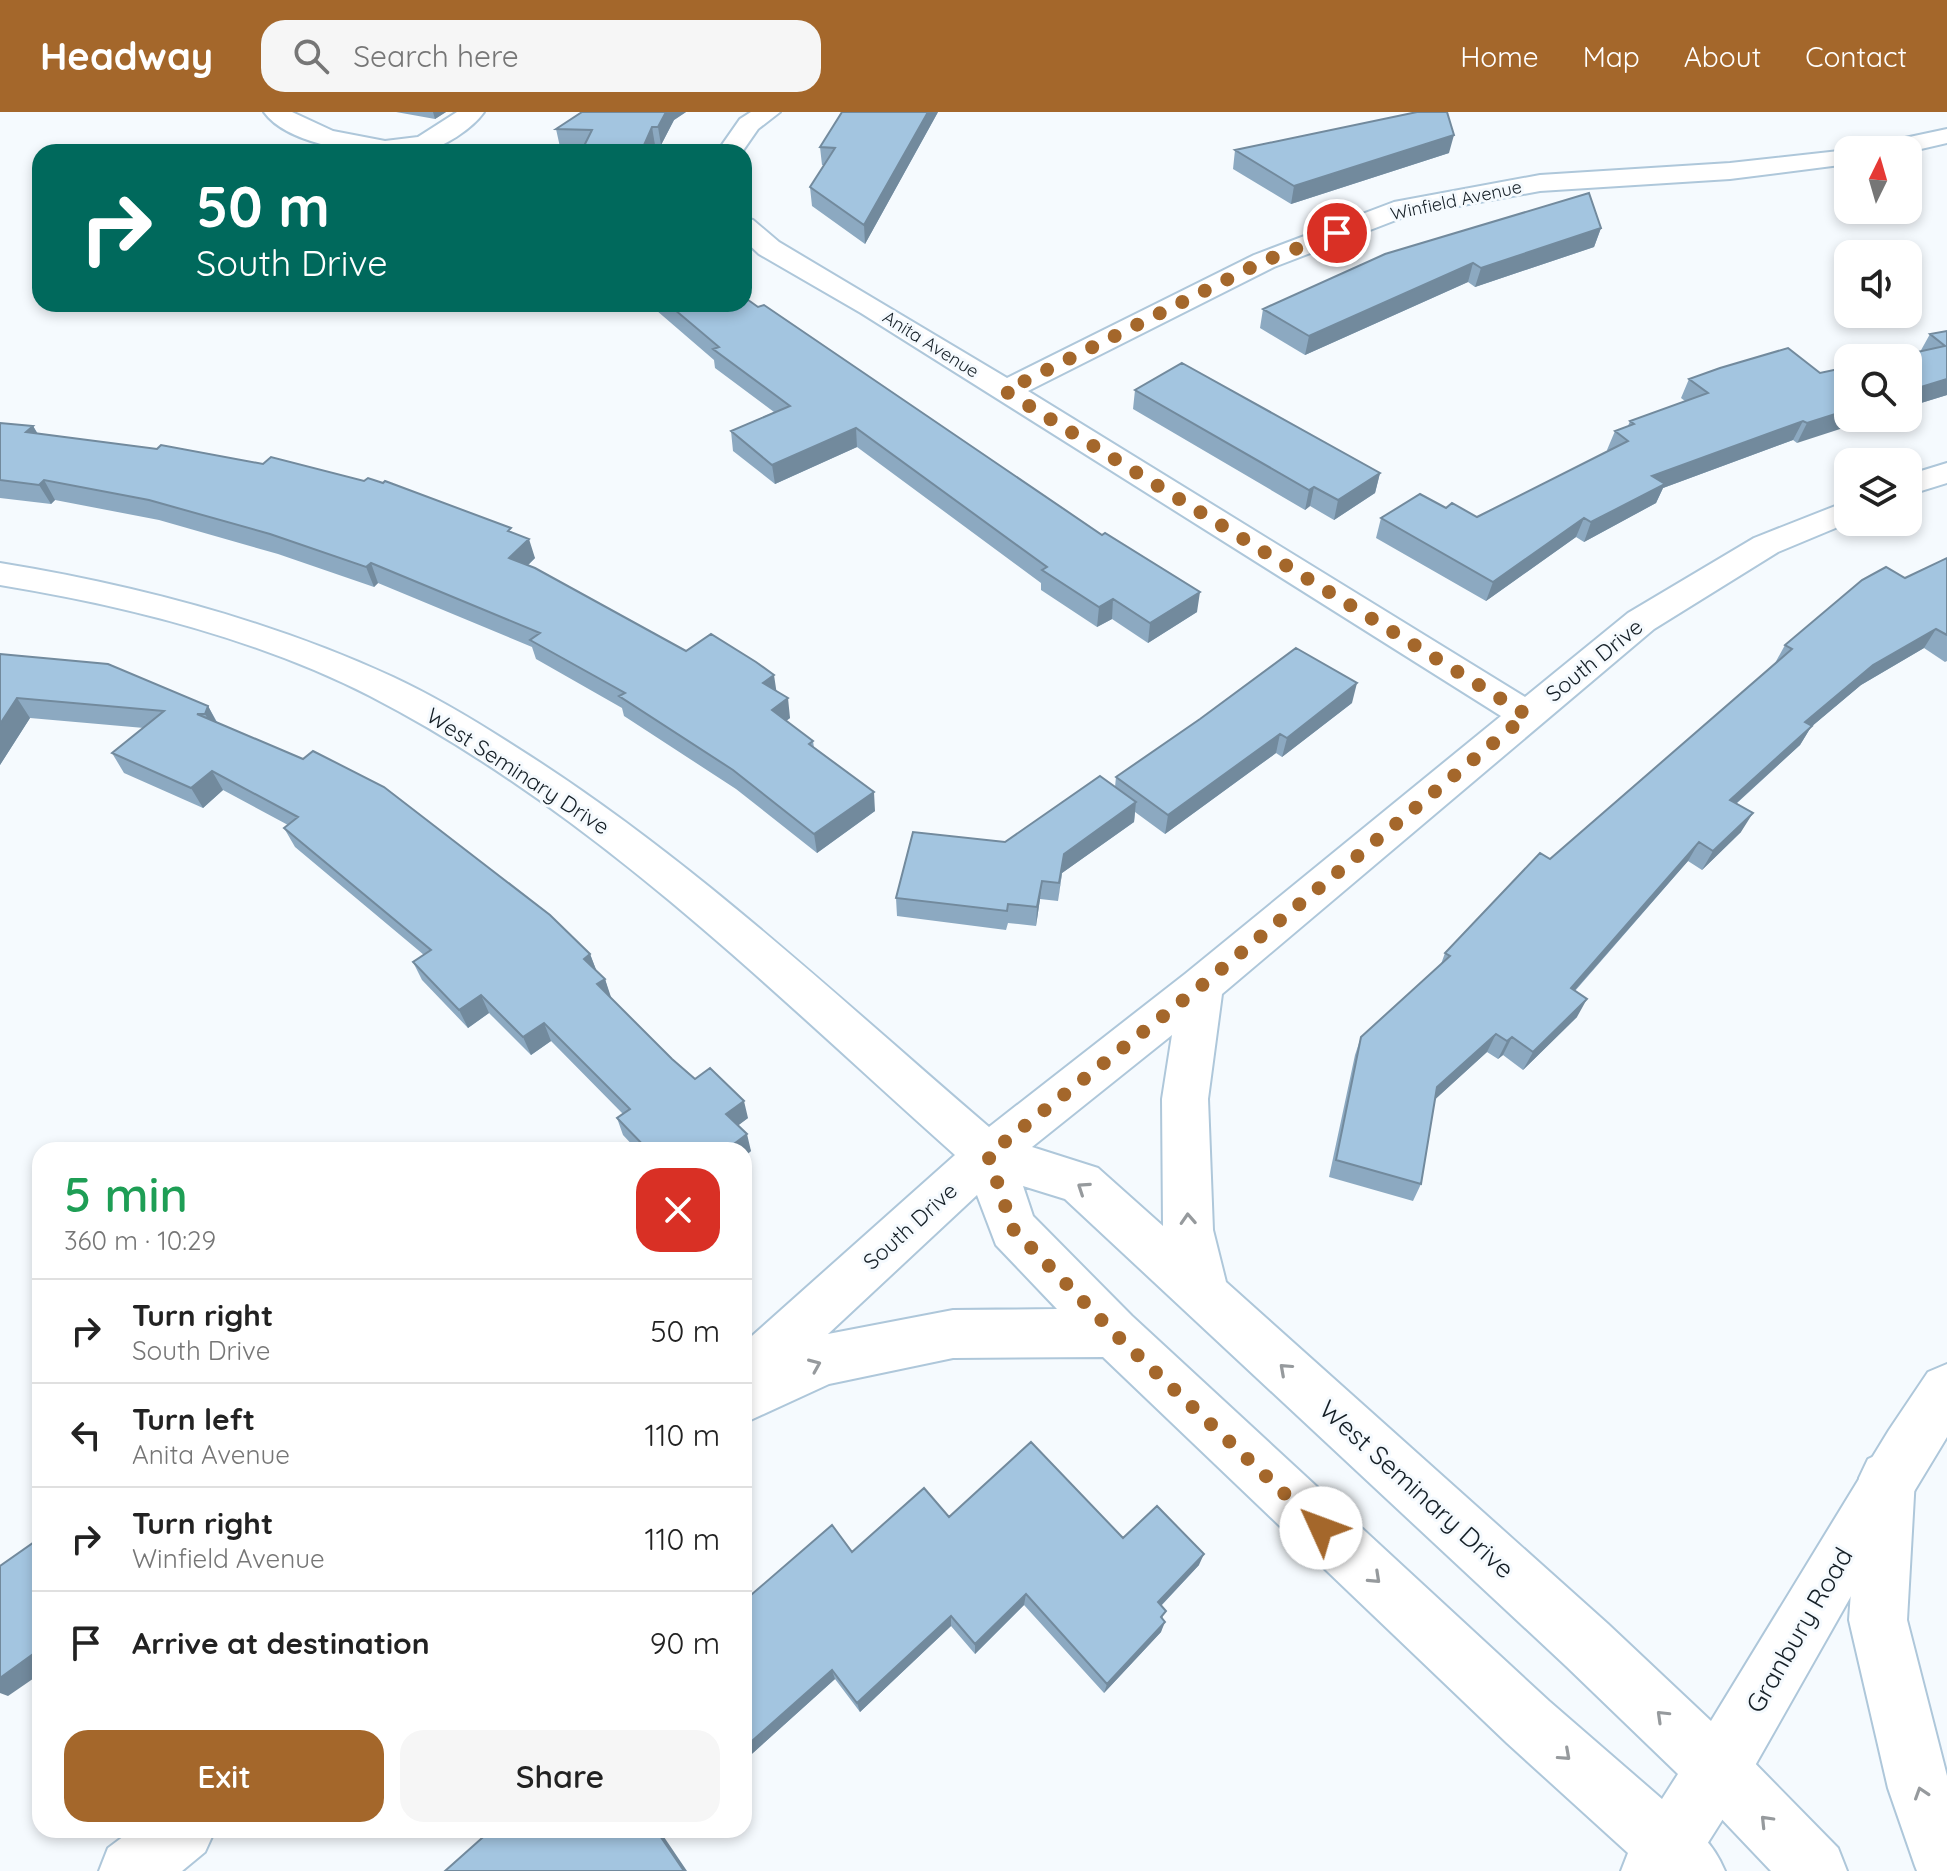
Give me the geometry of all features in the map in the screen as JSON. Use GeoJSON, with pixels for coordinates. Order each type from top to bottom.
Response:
{"type":"FeatureCollection","features":[{"type":"Feature","properties":{"kind":"street"},"geometry":{"type":"LineString","coordinates":[[276,112],[313,132],[365,144]]}},
{"type":"Feature","properties":{"kind":"street"},"geometry":{"type":"LineString","coordinates":[[419,144],[441,134],[472,112]]}},
{"type":"Feature","properties":{"kind":"street"},"geometry":{"type":"LineString","coordinates":[[735,144],[749,124],[768,112]]}},
{"type":"Feature","properties":{"kind":"street"},"geometry":{"type":"LineString","coordinates":[[1922,141],[1947,136]]}},
{"type":"Feature","properties":{"kind":"street","name":"Winfield Avenue"},"geometry":{"type":"LineString","coordinates":[[1005,391],[1264,261],[1403,208],[1540,183],[1730,171],[1834,159]]}},
{"type":"Feature","properties":{"kind":"street","name":"Anita Avenue"},"geometry":{"type":"LineString","coordinates":[[752,233],[769,248],[1527,715]]}},
{"type":"Feature","properties":{"kind":"street"},"geometry":{"type":"LineString","coordinates":[[1922,481],[1947,473]]}},
{"type":"Feature","properties":{"kind":"street","name":"South Drive"},"geometry":{"type":"LineString","coordinates":[[752,1370],[988,1155],[1201,986],[1641,621],[1766,545],[1834,517]]}},
{"type":"Feature","properties":{"kind":"street","name":"West Seminary Drive"},"geometry":{"type":"LineString","coordinates":[[0,574],[147,603],[297,651],[382,687],[475,739],[575,803],[663,870],[988,1155],[1081,1183],[1587,1645],[1718,1770],[1815,1871]]}},
{"type":"Feature","properties":{"kind":"street"},"geometry":{"type":"LineString","coordinates":[[1201,986],[1185,1099],[1188,1230],[1204,1296]]}},
{"type":"Feature","properties":{"kind":"street"},"geometry":{"type":"LineString","coordinates":[[988,1155],[1013,1229],[1114,1333],[1528,1722],[1672,1863]]}},
{"type":"Feature","properties":{"kind":"street"},"geometry":{"type":"LineString","coordinates":[[752,1393],[824,1360],[953,1334],[1114,1333]]}},
{"type":"Feature","properties":{"kind":"street","name":"Granbury Road"},"geometry":{"type":"LineString","coordinates":[[1672,1863],[1718,1770],[1887,1478],[1947,1390]]}},
{"type":"Feature","properties":{"kind":"street"},"geometry":{"type":"LineString","coordinates":[[1887,1478],[1878,1620],[1919,1788],[1947,1866]]}},
{"type":"Feature","properties":{"kind":"street"},"geometry":{"type":"LineString","coordinates":[[131,1871],[173,1838]]}},
{"type":"Feature","properties":{"kind":"building"},"geometry":{"type":"Polygon","coordinates":[[[582,112],[666,112],[658,127],[652,127],[645,144],[585,144],[592,130],[556,129],[582,112]]]}},
{"type":"Feature","properties":{"kind":"building"},"geometry":{"type":"Polygon","coordinates":[[[842,112],[928,112],[864,225],[810,187],[835,148],[820,147],[842,112]]]}},
{"type":"Feature","properties":{"kind":"building"},"geometry":{"type":"Polygon","coordinates":[[[1417,112],[1447,112],[1454,135],[1294,186],[1235,150],[1417,112]]]}},
{"type":"Feature","properties":{"kind":"building"},"geometry":{"type":"Polygon","coordinates":[[[1589,193],[1601,228],[1481,268],[1473,263],[1309,336],[1263,309],[1385,254],[1589,193]]]}},
{"type":"Feature","properties":{"kind":"building"},"geometry":{"type":"Polygon","coordinates":[[[752,303],[758,307],[764,305],[1102,535],[1105,533],[1200,592],[1150,623],[1113,599],[1099,607],[1042,570],[1047,567],[856,428],[772,465],[731,431],[790,406],[713,349],[719,347],[677,312],[752,312],[752,303]]]}},
{"type":"Feature","properties":{"kind":"building"},"geometry":{"type":"Polygon","coordinates":[[[1947,331],[1947,379],[1922,387],[1922,351],[1945,346],[1930,334],[1947,331]]]}},
{"type":"Feature","properties":{"kind":"building"},"geometry":{"type":"Polygon","coordinates":[[[1788,348],[1820,373],[1834,370],[1834,414],[1807,423],[1803,421],[1652,476],[1665,484],[1591,522],[1584,518],[1493,582],[1381,518],[1420,494],[1446,508],[1452,503],[1477,517],[1628,441],[1615,431],[1634,424],[1630,421],[1708,393],[1689,379],[1788,348]]]}},
{"type":"Feature","properties":{"kind":"building"},"geometry":{"type":"Polygon","coordinates":[[[1182,363],[1380,473],[1338,500],[1314,487],[1309,490],[1135,390],[1182,363]]]}},
{"type":"Feature","properties":{"kind":"building"},"geometry":{"type":"Polygon","coordinates":[[[0,423],[33,426],[26,432],[157,449],[161,445],[263,464],[271,457],[364,481],[368,478],[385,481],[511,528],[508,531],[529,539],[509,558],[535,568],[686,651],[711,634],[774,675],[763,683],[788,698],[772,710],[813,741],[809,744],[874,792],[814,834],[733,770],[619,696],[625,693],[530,640],[540,633],[371,563],[366,567],[270,534],[149,500],[44,480],[39,485],[0,480],[0,423]]]}},
{"type":"Feature","properties":{"kind":"building"},"geometry":{"type":"Polygon","coordinates":[[[1947,558],[1947,635],[1936,629],[1873,665],[1805,722],[1812,726],[1730,800],[1753,813],[1713,851],[1699,842],[1571,988],[1587,999],[1533,1052],[1512,1037],[1507,1041],[1496,1034],[1437,1087],[1421,1184],[1336,1160],[1361,1037],[1450,956],[1445,953],[1540,853],[1550,859],[1792,649],[1785,645],[1862,580],[1886,567],[1905,578],[1947,558]]]}},
{"type":"Feature","properties":{"kind":"building"},"geometry":{"type":"Polygon","coordinates":[[[1296,648],[1357,683],[1287,738],[1280,734],[1168,815],[1116,777],[1200,719],[1296,648]]]}},
{"type":"Feature","properties":{"kind":"building"},"geometry":{"type":"Polygon","coordinates":[[[0,654],[108,664],[208,706],[205,714],[197,714],[303,759],[313,751],[384,787],[550,915],[590,954],[584,959],[605,979],[597,984],[672,1059],[695,1079],[710,1068],[744,1101],[726,1114],[747,1134],[736,1142],[640,1142],[617,1118],[630,1109],[544,1023],[523,1037],[481,995],[459,1010],[413,962],[431,950],[284,828],[298,817],[212,771],[191,788],[112,753],[164,711],[17,698],[0,724],[0,654]]]}},
{"type":"Feature","properties":{"kind":"building"},"geometry":{"type":"Polygon","coordinates":[[[1100,776],[1136,802],[1064,854],[1059,883],[1042,881],[1037,907],[1008,904],[1007,911],[896,898],[913,832],[1005,842],[1100,776]]]}},
{"type":"Feature","properties":{"kind":"building"},"geometry":{"type":"Polygon","coordinates":[[[1031,1442],[1123,1538],[1157,1506],[1204,1554],[1158,1602],[1166,1611],[1161,1617],[1165,1622],[1107,1684],[1026,1594],[975,1644],[951,1616],[857,1703],[832,1670],[752,1741],[752,1594],[832,1525],[852,1552],[924,1488],[949,1517],[1031,1442]]]}},
{"type":"Feature","properties":{"kind":"building"},"geometry":{"type":"Polygon","coordinates":[[[32,1544],[32,1655],[0,1678],[0,1566],[32,1544]]]}},
{"type":"Feature","properties":{"kind":"building"},"geometry":{"type":"Polygon","coordinates":[[[482,1838],[661,1838],[684,1871],[445,1871],[482,1838]]]}},
{"type":"Feature","properties":{"kind":"route"},"geometry":{"type":"LineString","coordinates":[[1321,1528],[1114,1333],[1013,1229],[988,1155],[1201,986],[1527,715],[1005,391],[1264,261],[1337,233]]}}]}
